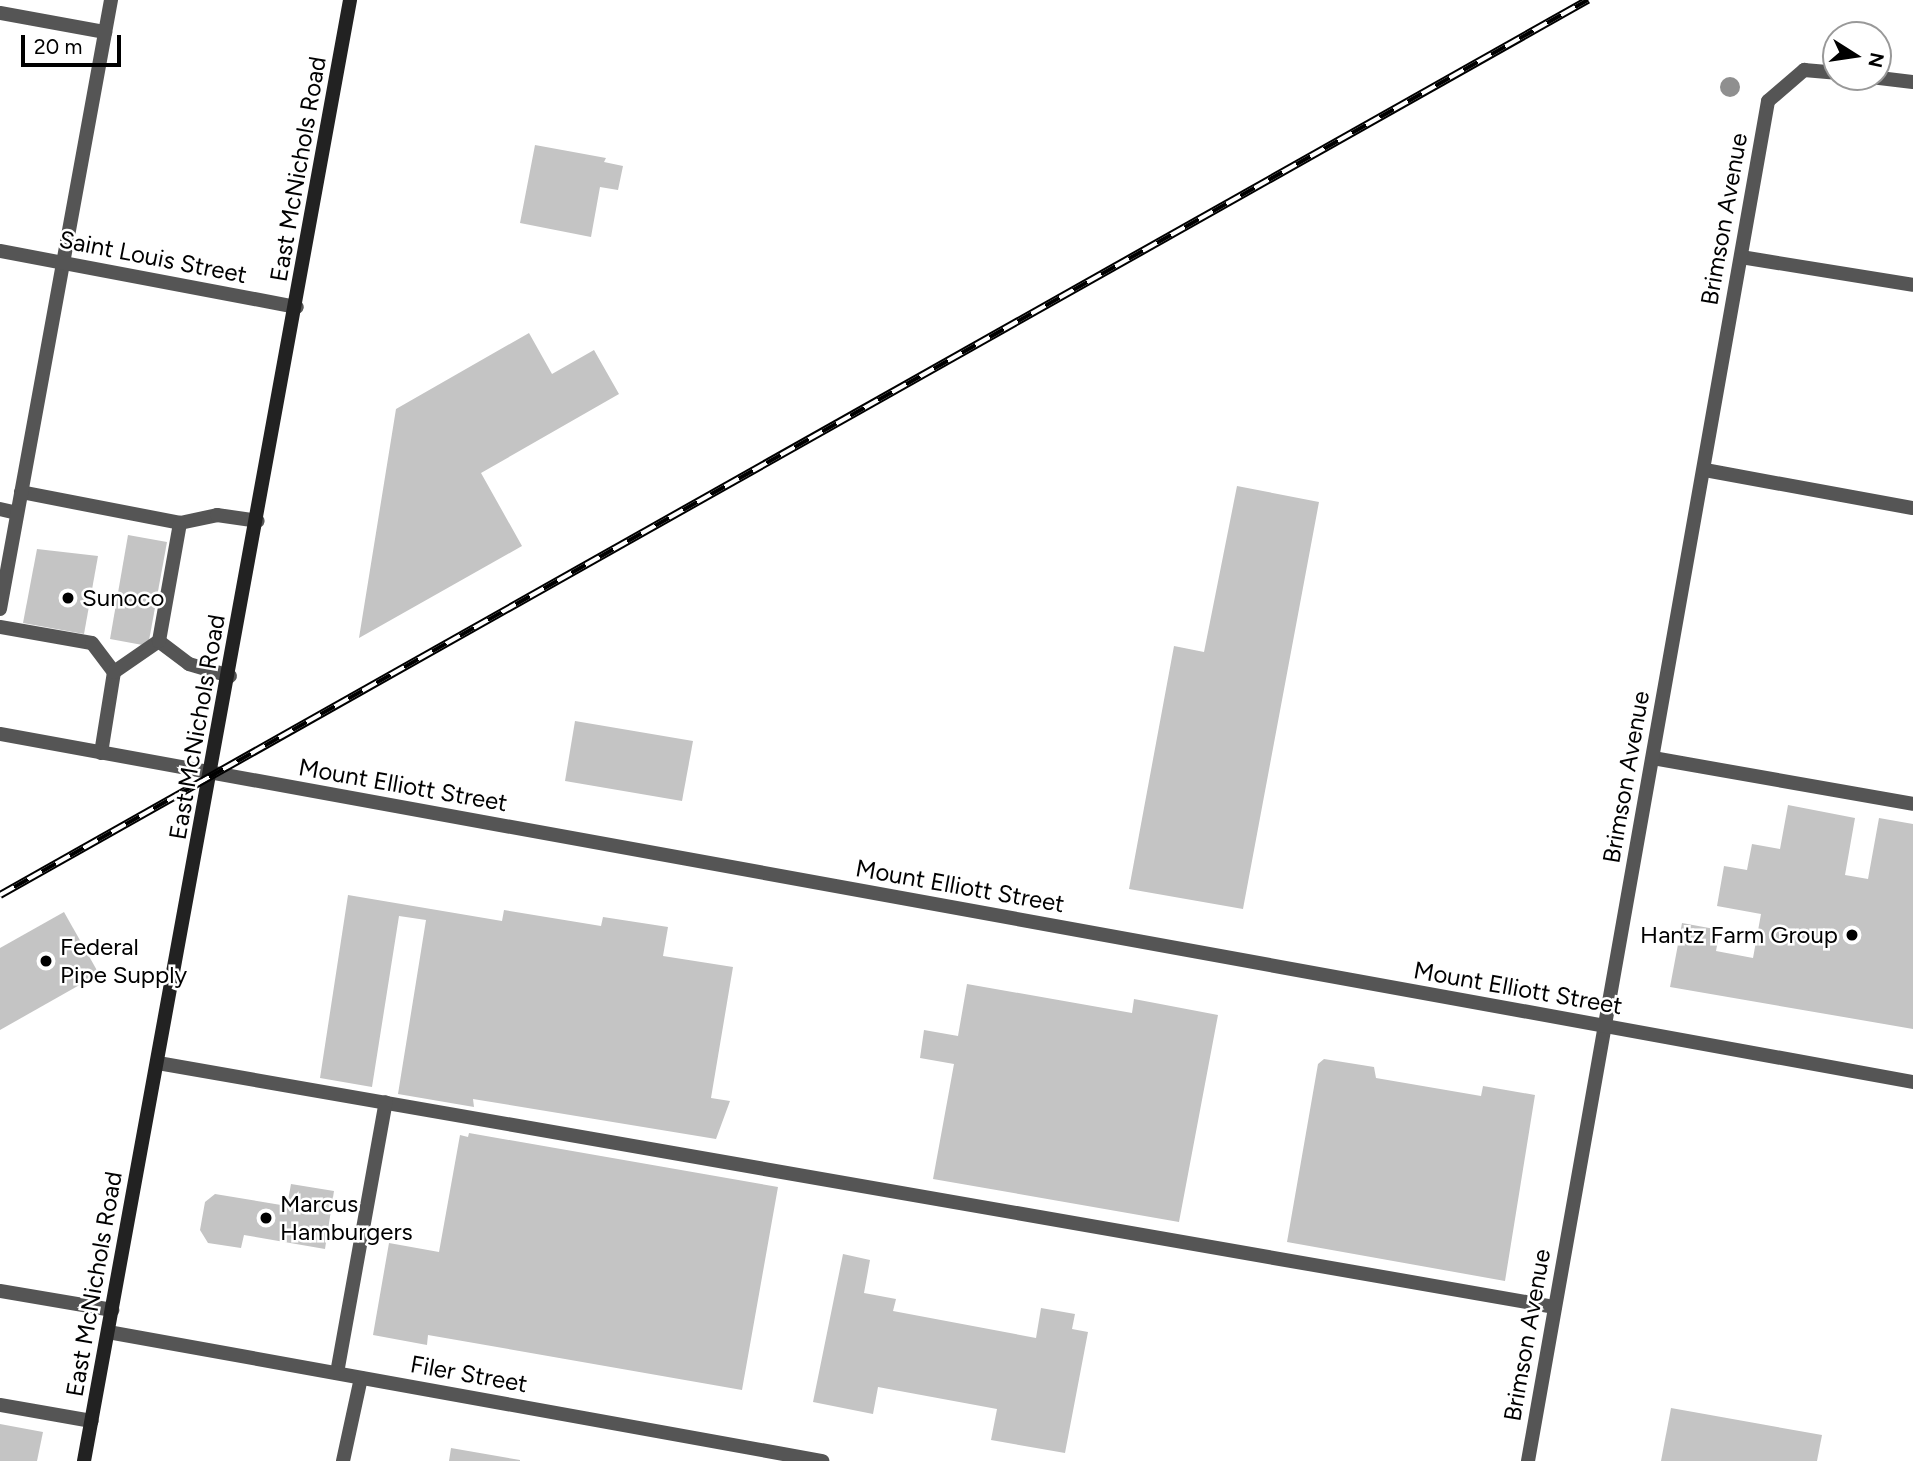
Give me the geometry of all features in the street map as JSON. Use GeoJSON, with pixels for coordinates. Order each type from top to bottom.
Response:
{"type":"FeatureCollection","features":[{"type":"Feature","properties":{"kind":"main road","name":"East McNichols Road"},"geometry":{"type":"LineString","coordinates":[[84,1461],[230,677],[350,0]]}},
{"type":"Feature","properties":{"kind":"street"},"geometry":{"type":"LineString","coordinates":[[0,609],[111,0]]}},
{"type":"Feature","properties":{"kind":"street"},"geometry":{"type":"LineString","coordinates":[[0,13],[105,32]]}},
{"type":"Feature","properties":{"kind":"street","name":"Brimson Avenue"},"geometry":{"type":"LineString","coordinates":[[1528,1461],[1768,100],[1804,70],[1822,72]]}},
{"type":"Feature","properties":{"kind":"street"},"geometry":{"type":"LineString","coordinates":[[1892,80],[1913,82]]}},
{"type":"Feature","properties":{"kind":"street","name":"Saint Louis Street"},"geometry":{"type":"LineString","coordinates":[[0,251],[297,307]]}},
{"type":"Feature","properties":{"kind":"street"},"geometry":{"type":"LineString","coordinates":[[1741,257],[1913,285]]}},
{"type":"Feature","properties":{"kind":"street"},"geometry":{"type":"LineString","coordinates":[[1704,470],[1913,508]]}},
{"type":"Feature","properties":{"kind":"street"},"geometry":{"type":"LineString","coordinates":[[21,492],[180,523],[217,515],[258,521]]}},
{"type":"Feature","properties":{"kind":"street"},"geometry":{"type":"LineString","coordinates":[[0,509],[17,513]]}},
{"type":"Feature","properties":{"kind":"street"},"geometry":{"type":"LineString","coordinates":[[101,753],[114,672],[159,640],[180,523]]}},
{"type":"Feature","properties":{"kind":"street"},"geometry":{"type":"LineString","coordinates":[[0,627],[92,643],[114,672]]}},
{"type":"Feature","properties":{"kind":"street"},"geometry":{"type":"LineString","coordinates":[[159,640],[189,664],[230,677]]}},
{"type":"Feature","properties":{"kind":"street","name":"Mount Elliott Street"},"geometry":{"type":"LineString","coordinates":[[0,734],[1913,1082]]}},
{"type":"Feature","properties":{"kind":"street"},"geometry":{"type":"LineString","coordinates":[[1653,758],[1913,804]]}},
{"type":"Feature","properties":{"kind":"street"},"geometry":{"type":"LineString","coordinates":[[158,1063],[1555,1307]]}},
{"type":"Feature","properties":{"kind":"street"},"geometry":{"type":"LineString","coordinates":[[337,1373],[386,1102]]}},
{"type":"Feature","properties":{"kind":"street"},"geometry":{"type":"LineString","coordinates":[[0,1291],[112,1310]]}},
{"type":"Feature","properties":{"kind":"street","name":"Filer Street"},"geometry":{"type":"LineString","coordinates":[[108,1332],[822,1461]]}},
{"type":"Feature","properties":{"kind":"street"},"geometry":{"type":"LineString","coordinates":[[343,1461],[361,1378]]}},
{"type":"Feature","properties":{"kind":"street"},"geometry":{"type":"LineString","coordinates":[[0,1405],[92,1422]]}},
{"type":"Feature","properties":{"kind":"building"},"geometry":{"type":"Polygon","coordinates":[[[535,145],[606,158],[604,162],[623,166],[618,190],[600,187],[591,237],[520,223],[535,145]]]}},
{"type":"Feature","properties":{"kind":"building"},"geometry":{"type":"Polygon","coordinates":[[[529,333],[552,374],[594,350],[619,394],[481,473],[522,546],[359,638],[396,409],[529,333]]]}},
{"type":"Feature","properties":{"kind":"building"},"geometry":{"type":"Polygon","coordinates":[[[1237,486],[1319,502],[1243,909],[1129,889],[1174,646],[1204,652],[1237,486]]]}},
{"type":"Feature","properties":{"kind":"building"},"geometry":{"type":"Polygon","coordinates":[[[128,535],[167,542],[148,646],[110,639],[128,535]]]}},
{"type":"Feature","properties":{"kind":"building"},"geometry":{"type":"Polygon","coordinates":[[[37,549],[98,556],[84,634],[23,623],[37,549]]]}},
{"type":"Feature","properties":{"kind":"building"},"geometry":{"type":"Polygon","coordinates":[[[575,721],[693,741],[682,801],[565,781],[575,721]]]}},
{"type":"Feature","properties":{"kind":"building"},"geometry":{"type":"Polygon","coordinates":[[[1788,805],[1855,818],[1845,875],[1868,879],[1879,818],[1913,824],[1913,1029],[1670,987],[1682,923],[1720,930],[1716,951],[1753,958],[1761,914],[1717,906],[1724,866],[1747,870],[1752,844],[1780,849],[1788,805]]]}},
{"type":"Feature","properties":{"kind":"building"},"geometry":{"type":"Polygon","coordinates":[[[348,895],[502,921],[504,910],[601,926],[603,917],[668,927],[663,956],[733,967],[711,1098],[730,1101],[716,1139],[473,1099],[474,1107],[398,1094],[426,920],[399,916],[372,1087],[320,1078],[348,895]]]}},
{"type":"Feature","properties":{"kind":"building","name":"Federal Pipe Supply"},"geometry":{"type":"Polygon","coordinates":[[[64,912],[99,974],[0,1030],[0,948],[64,912]]]}},
{"type":"Feature","properties":{"kind":"building"},"geometry":{"type":"Polygon","coordinates":[[[967,984],[1132,1013],[1134,999],[1218,1015],[1179,1222],[933,1179],[954,1064],[920,1058],[924,1030],[958,1036],[967,984]]]}},
{"type":"Feature","properties":{"kind":"building"},"geometry":{"type":"Polygon","coordinates":[[[1324,1059],[1374,1067],[1376,1078],[1481,1096],[1483,1086],[1535,1095],[1505,1281],[1287,1242],[1318,1064],[1324,1059]]]}},
{"type":"Feature","properties":{"kind":"building"},"geometry":{"type":"Polygon","coordinates":[[[469,1133],[778,1187],[742,1390],[428,1335],[427,1345],[373,1335],[389,1243],[439,1252],[460,1135],[468,1137],[469,1133]]]}},
{"type":"Feature","properties":{"kind":"building","name":"Marcus Hamburgers"},"geometry":{"type":"Polygon","coordinates":[[[291,1184],[334,1191],[325,1249],[244,1235],[241,1248],[208,1243],[200,1230],[205,1202],[215,1194],[287,1206],[291,1184]]]}},
{"type":"Feature","properties":{"kind":"building"},"geometry":{"type":"Polygon","coordinates":[[[843,1254],[870,1260],[864,1293],[896,1299],[893,1311],[1036,1338],[1041,1308],[1075,1314],[1072,1329],[1088,1332],[1065,1453],[991,1440],[997,1409],[878,1387],[873,1414],[813,1402],[843,1254]]]}},
{"type":"Feature","properties":{"kind":"building"},"geometry":{"type":"Polygon","coordinates":[[[1671,1408],[1822,1435],[1817,1461],[1661,1461],[1671,1408]]]}},
{"type":"Feature","properties":{"kind":"building"},"geometry":{"type":"Polygon","coordinates":[[[0,1424],[43,1432],[37,1461],[0,1461],[0,1424]]]}},
{"type":"Feature","properties":{"kind":"building"},"geometry":{"type":"Polygon","coordinates":[[[451,1448],[520,1460],[520,1461],[449,1461],[451,1448]]]}},
{"type":"Feature","properties":{"kind":"railway"},"geometry":{"type":"LineString","coordinates":[[0,895],[1588,0]]}},
{"type":"Feature","properties":{"kind":"place","name":"Sunoco"},"geometry":{"type":"Point","coordinates":[68,598]}},
{"type":"Feature","properties":{"kind":"place","name":"Hantz Farm Group"},"geometry":{"type":"Point","coordinates":[1852,935]}},
{"type":"Feature","properties":{"kind":"place","name":"Federal Pipe Supply"},"geometry":{"type":"Point","coordinates":[46,961]}},
{"type":"Feature","properties":{"kind":"place","name":"Marcus Hamburgers"},"geometry":{"type":"Point","coordinates":[266,1218]}}]}
